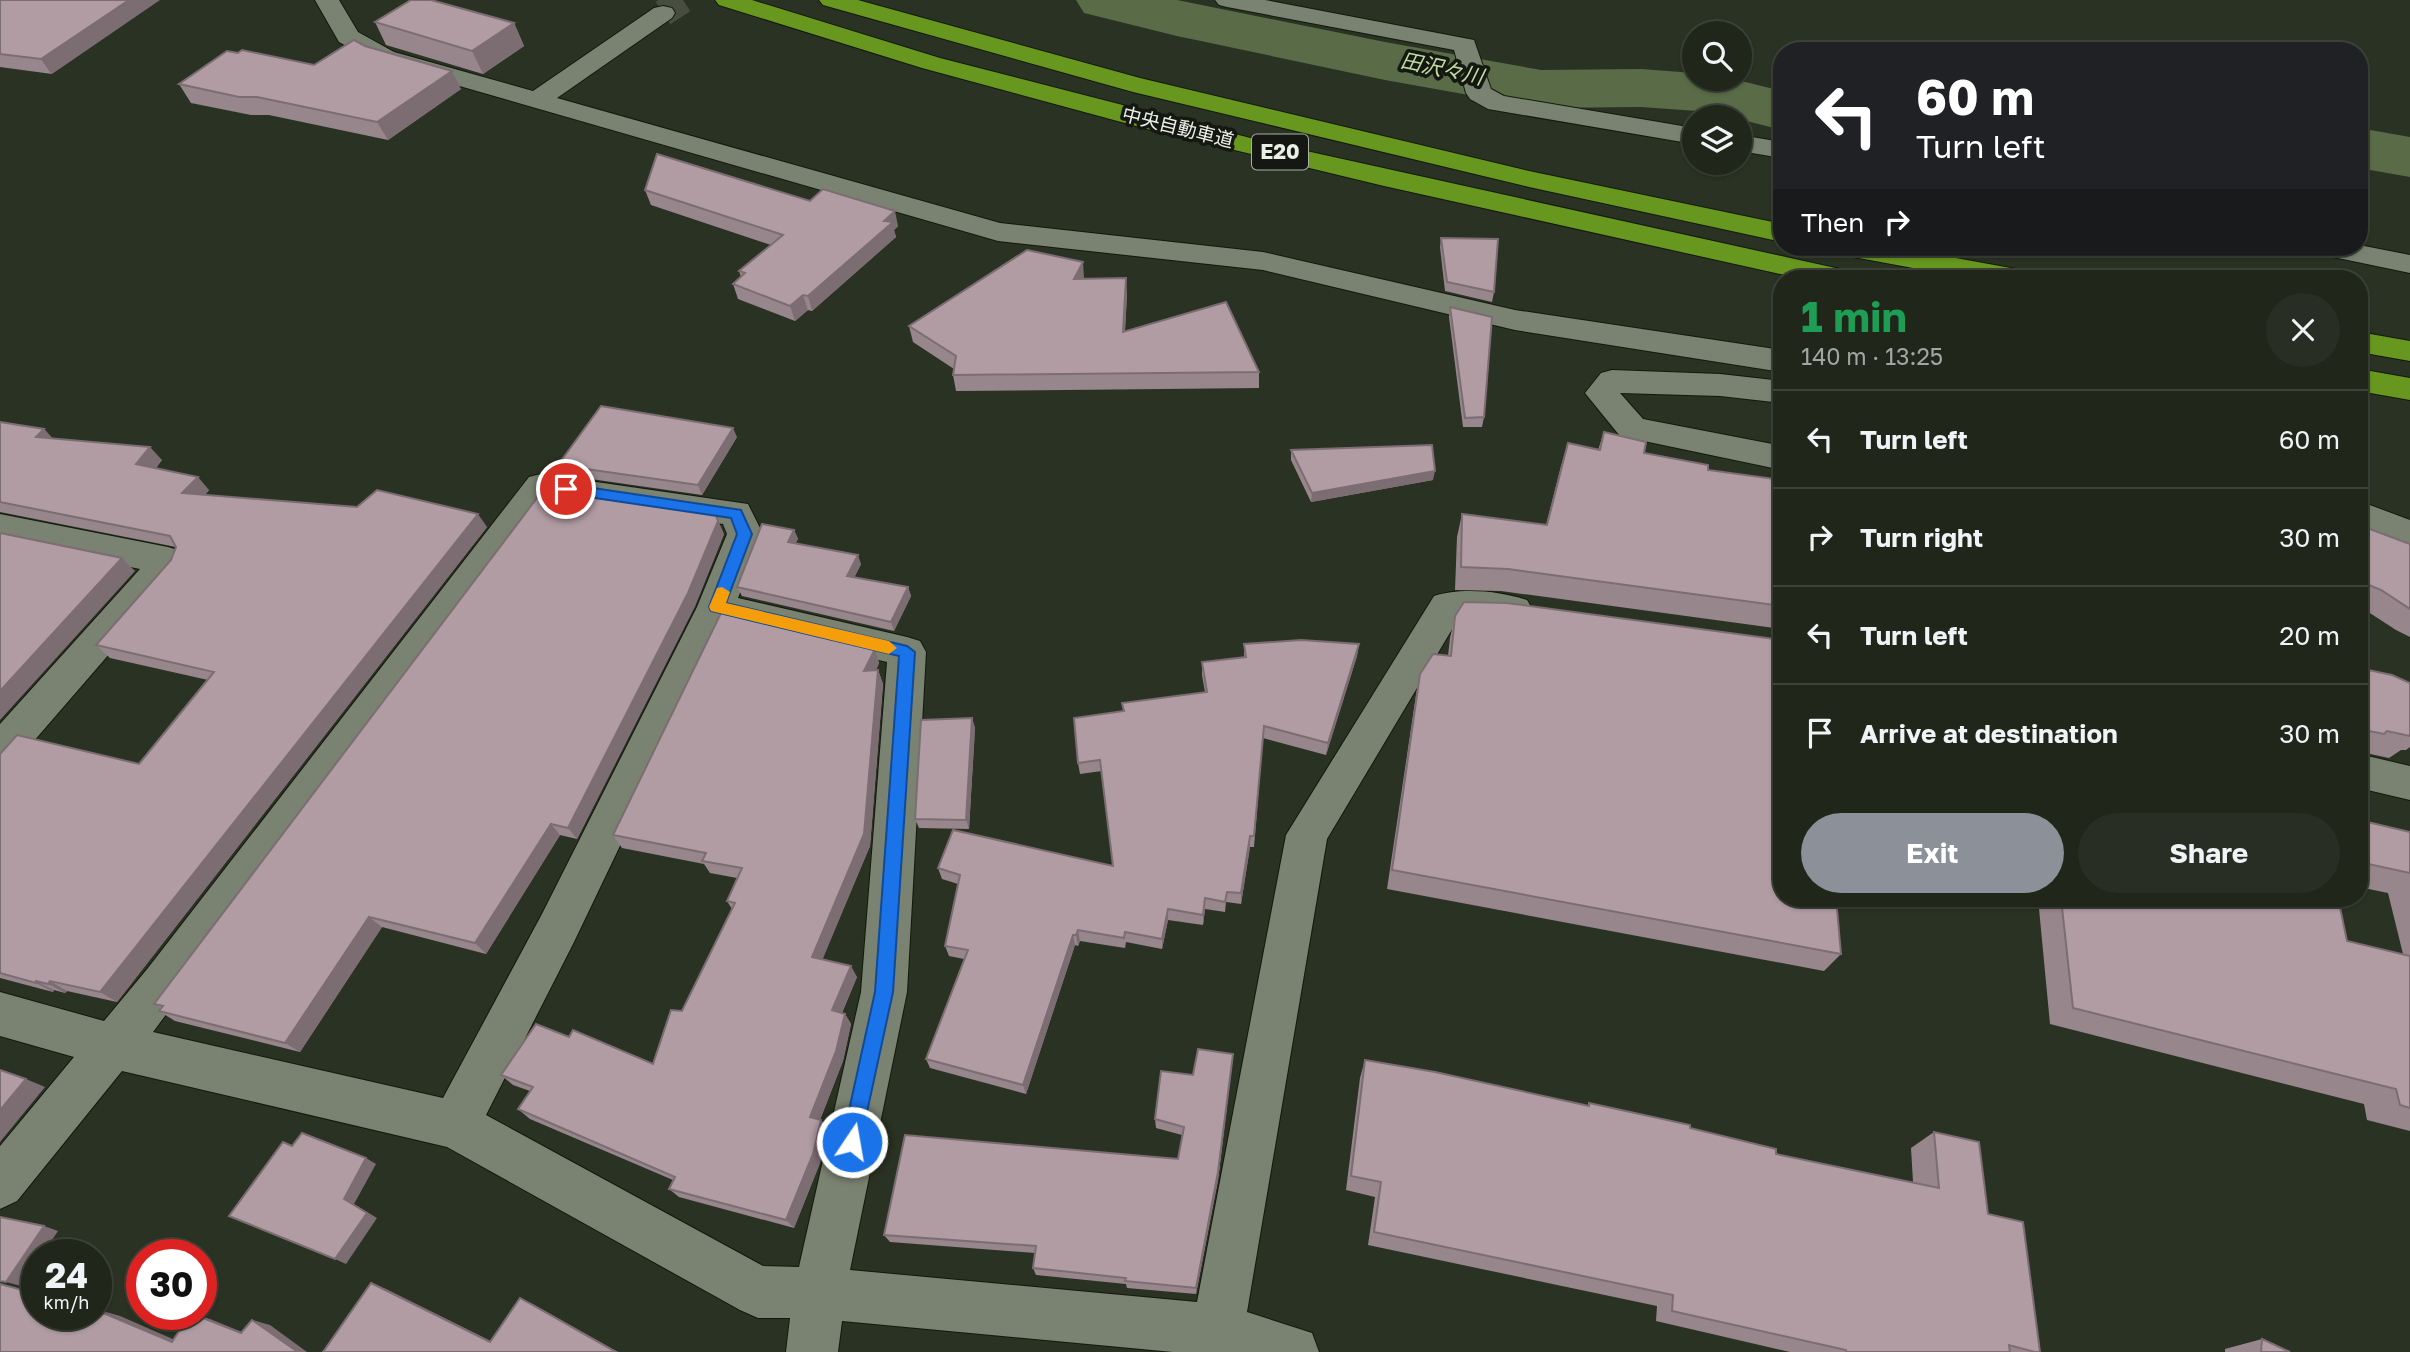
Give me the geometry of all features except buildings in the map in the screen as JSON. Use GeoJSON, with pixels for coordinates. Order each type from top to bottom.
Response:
{"type":"FeatureCollection","features":[{"type":"Feature","properties":{"kind":"highway","name":"中央自動車道"},"geometry":{"type":"LineString","coordinates":[[727,0],[932,63],[1204,134],[1524,210],[1803,270]]}},
{"type":"Feature","properties":{"kind":"highway","name":"中央自動車道"},"geometry":{"type":"LineString","coordinates":[[831,0],[1133,84],[1529,179],[1773,231]]}},
{"type":"Feature","properties":{"kind":"highway"},"geometry":{"type":"LineString","coordinates":[[1897,256],[1973,270]]}},
{"type":"Feature","properties":{"kind":"highway"},"geometry":{"type":"LineString","coordinates":[[2368,344],[2410,351]]}},
{"type":"Feature","properties":{"kind":"highway"},"geometry":{"type":"LineString","coordinates":[[2368,382],[2410,389]]}},
{"type":"Feature","properties":{"kind":"street"},"geometry":{"type":"LineString","coordinates":[[327,0],[348,37],[385,57],[998,232],[1263,261],[1515,320],[1773,360]]}},
{"type":"Feature","properties":{"kind":"street"},"geometry":{"type":"LineString","coordinates":[[1227,0],[1465,45],[1479,93],[1497,103],[1682,134]]}},
{"type":"Feature","properties":{"kind":"street"},"geometry":{"type":"LineString","coordinates":[[537,100],[663,13]]}},
{"type":"Feature","properties":{"kind":"street"},"geometry":{"type":"LineString","coordinates":[[1752,146],[1773,149]]}},
{"type":"Feature","properties":{"kind":"street"},"geometry":{"type":"LineString","coordinates":[[2368,256],[2410,264]]}},
{"type":"Feature","properties":{"kind":"street"},"geometry":{"type":"LineString","coordinates":[[1773,391],[1720,385],[1612,381],[1601,393],[1632,428],[1773,456]]}},
{"type":"Feature","properties":{"kind":"street"},"geometry":{"type":"LineString","coordinates":[[0,1184],[164,983],[541,486],[736,513],[745,534],[716,607],[558,928],[455,1125]]}},
{"type":"Feature","properties":{"kind":"street"},"geometry":{"type":"LineString","coordinates":[[2368,518],[2410,534]]}},
{"type":"Feature","properties":{"kind":"street"},"geometry":{"type":"LineString","coordinates":[[0,527],[167,561],[0,752]]}},
{"type":"Feature","properties":{"kind":"street"},"geometry":{"type":"LineString","coordinates":[[1218,1330],[1307,835],[1447,606],[1501,608],[1554,616]]}},
{"type":"Feature","properties":{"kind":"street"},"geometry":{"type":"LineString","coordinates":[[716,607],[907,652],[884,992],[820,1293],[812,1352]]}},
{"type":"Feature","properties":{"kind":"street"},"geometry":{"type":"LineString","coordinates":[[2368,773],[2410,783]]}},
{"type":"Feature","properties":{"kind":"street"},"geometry":{"type":"LineString","coordinates":[[0,1014],[113,1046],[455,1125],[758,1292],[820,1293],[1218,1330],[1293,1352]]}},
{"type":"Feature","properties":{"kind":"waterway","name":"田沢々川"},"geometry":{"type":"LineString","coordinates":[[1105,0],[1177,18],[1385,61],[1541,89],[1641,88],[1713,93],[1773,109]]}},
{"type":"Feature","properties":{"kind":"waterway","name":"田沢々川"},"geometry":{"type":"LineString","coordinates":[[2368,150],[2410,157]]}},
{"type":"Feature","properties":{"kind":"tunnel"},"geometry":{"type":"LineString","coordinates":[[663,13],[683,0]]}},
{"type":"Feature","properties":{"kind":"slow traffic"},"geometry":{"type":"LineString","coordinates":[[722,592],[716,607],[889,648]]}},
{"type":"Feature","properties":{"kind":"route"},"geometry":{"type":"LineString","coordinates":[[566,489],[736,513],[745,534],[716,607],[907,652],[884,992],[852,1142]]}}]}
